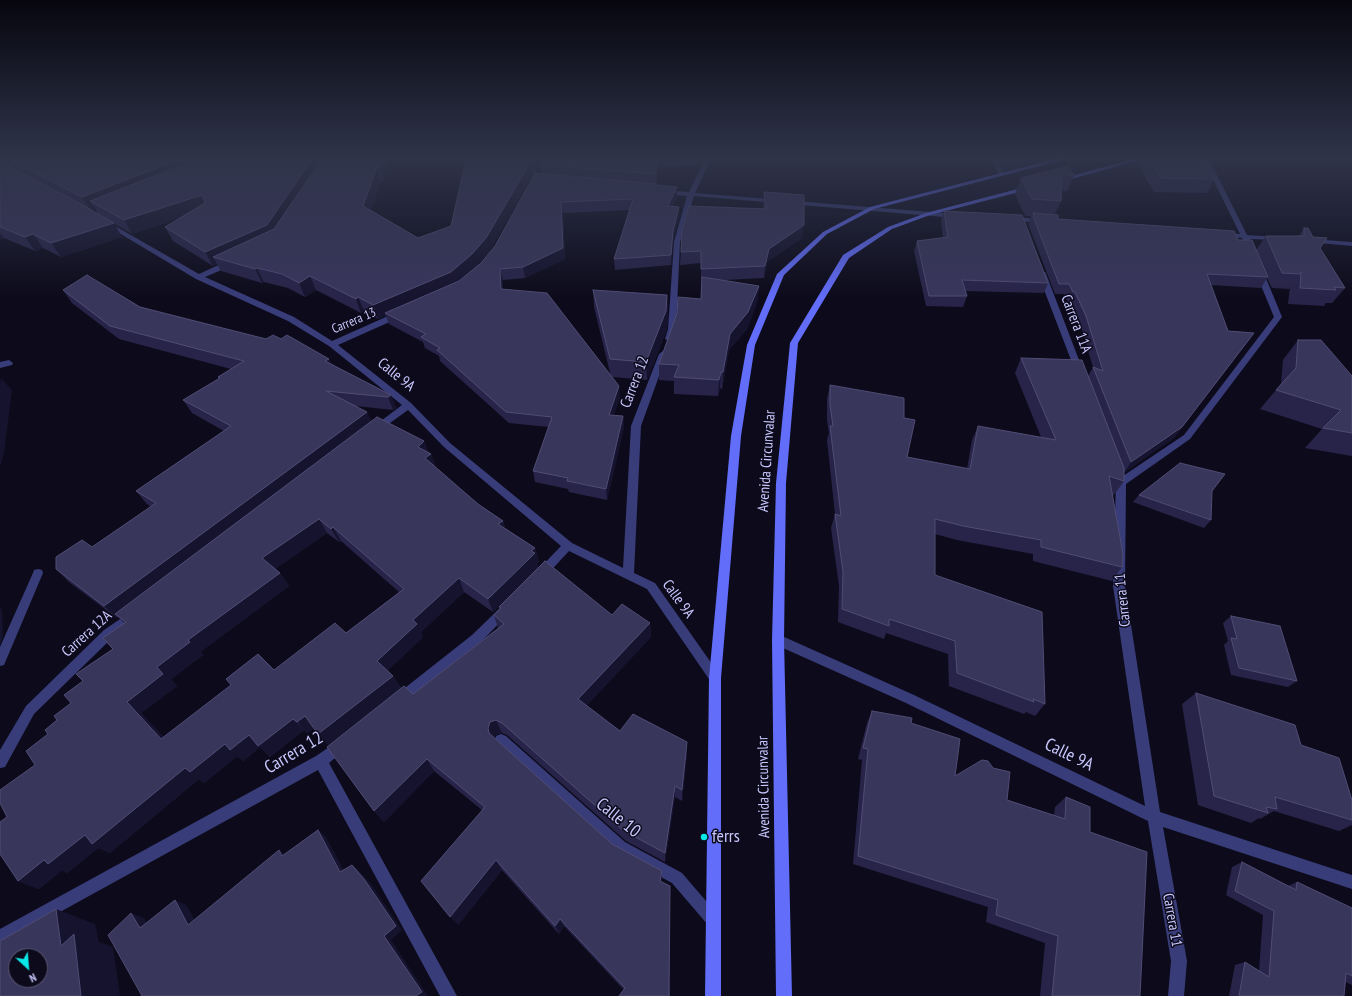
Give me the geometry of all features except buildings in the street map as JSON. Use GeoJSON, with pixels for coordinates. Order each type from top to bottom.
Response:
{"type":"FeatureCollection","features":[{"type":"Feature","properties":{"kind":"main road","name":"Avenida Circunvalar"},"geometry":{"type":"LineString","coordinates":[[713,996],[715,678],[736,436],[751,345],[781,274],[825,233],[872,208],[882,205]]}},
{"type":"Feature","properties":{"kind":"main road","name":"Avenida Circunvalar"},"geometry":{"type":"LineString","coordinates":[[784,996],[778,640],[781,482],[794,343],[846,257],[890,228],[928,214],[962,205]]}},
{"type":"Feature","properties":{"kind":"street","name":"Carrera 12"},"geometry":{"type":"LineString","coordinates":[[628,575],[636,426],[672,329],[677,242],[688,205]]}},
{"type":"Feature","properties":{"kind":"street"},"geometry":{"type":"LineString","coordinates":[[839,205],[928,214],[967,216]]}},
{"type":"Feature","properties":{"kind":"street"},"geometry":{"type":"LineString","coordinates":[[1229,205],[1251,251]]}},
{"type":"Feature","properties":{"kind":"street","name":"Calle 9A"},"geometry":{"type":"LineString","coordinates":[[97,218],[199,276],[291,319],[332,344],[408,405],[447,445],[568,546],[650,586],[715,678]]}},
{"type":"Feature","properties":{"kind":"street"},"geometry":{"type":"LineString","coordinates":[[1006,219],[1022,223],[1052,222]]}},
{"type":"Feature","properties":{"kind":"street"},"geometry":{"type":"LineString","coordinates":[[1214,234],[1283,239]]}},
{"type":"Feature","properties":{"kind":"street"},"geometry":{"type":"LineString","coordinates":[[1306,241],[1352,244]]}},
{"type":"Feature","properties":{"kind":"street"},"geometry":{"type":"LineString","coordinates":[[199,276],[234,260]]}},
{"type":"Feature","properties":{"kind":"street","name":"Carrera 11A"},"geometry":{"type":"LineString","coordinates":[[1038,263],[1082,380]]}},
{"type":"Feature","properties":{"kind":"street"},"geometry":{"type":"LineString","coordinates":[[1113,461],[1122,482],[1188,437],[1278,317],[1257,266]]}},
{"type":"Feature","properties":{"kind":"street","name":"Carrera 13"},"geometry":{"type":"LineString","coordinates":[[332,344],[408,310]]}},
{"type":"Feature","properties":{"kind":"street"},"geometry":{"type":"LineString","coordinates":[[370,434],[408,405]]}},
{"type":"Feature","properties":{"kind":"street","name":"Carrera 11"},"geometry":{"type":"LineString","coordinates":[[1122,482],[1119,586],[1154,817],[1179,961],[1176,996]]}},
{"type":"Feature","properties":{"kind":"street"},"geometry":{"type":"LineString","coordinates":[[530,585],[568,546]]}},
{"type":"Feature","properties":{"kind":"street"},"geometry":{"type":"LineString","coordinates":[[0,661],[38,573]]}},
{"type":"Feature","properties":{"kind":"street"},"geometry":{"type":"LineString","coordinates":[[389,708],[476,639],[514,601]]}},
{"type":"Feature","properties":{"kind":"street","name":"Carrera 12A"},"geometry":{"type":"LineString","coordinates":[[0,762],[30,710],[108,634],[146,606]]}},
{"type":"Feature","properties":{"kind":"street","name":"Calle 9A"},"geometry":{"type":"LineString","coordinates":[[778,640],[910,699],[1154,817],[1352,882]]}},
{"type":"Feature","properties":{"kind":"street","name":"Carrera 12"},"geometry":{"type":"LineString","coordinates":[[0,937],[321,761],[352,737]]}},
{"type":"Feature","properties":{"kind":"street","name":"Calle 10"},"geometry":{"type":"LineString","coordinates":[[501,740],[620,847],[677,878],[713,920]]}},
{"type":"Feature","properties":{"kind":"street"},"geometry":{"type":"LineString","coordinates":[[321,761],[449,996]]}},
{"type":"Feature","properties":{"kind":"place","name":"ferrs"},"geometry":{"type":"Point","coordinates":[704,837]}}]}
